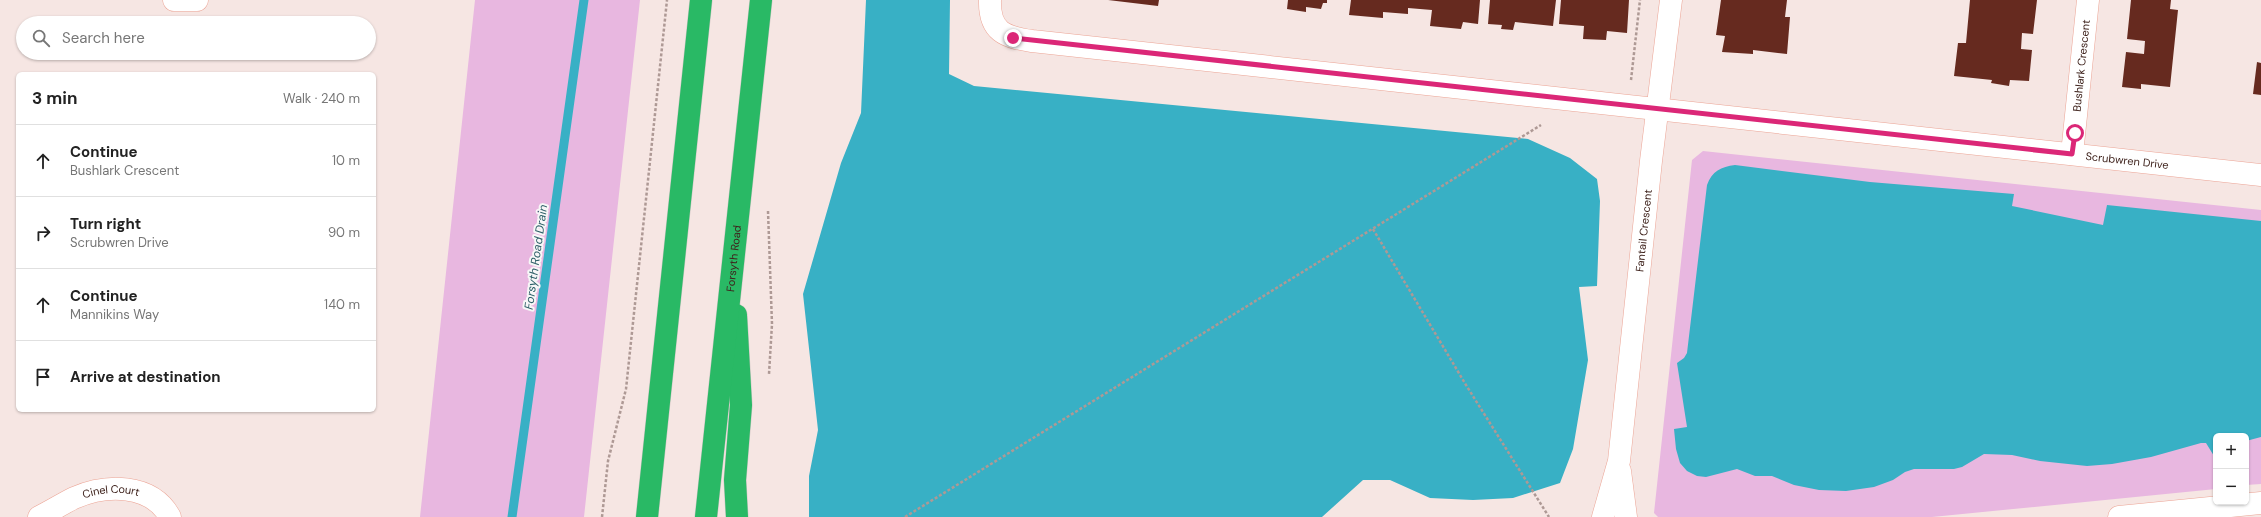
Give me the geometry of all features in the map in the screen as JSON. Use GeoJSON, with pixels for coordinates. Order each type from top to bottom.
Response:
{"type":"FeatureCollection","features":[{"type":"Feature","properties":{"kind":"highway"},"geometry":{"type":"LineString","coordinates":[[647,517],[701,0]]}},
{"type":"Feature","properties":{"kind":"highway","name":"Forsyth Road"},"geometry":{"type":"LineString","coordinates":[[706,517],[761,0]]}},
{"type":"Feature","properties":{"kind":"highway"},"geometry":{"type":"LineString","coordinates":[[731,274],[740,362],[741,405],[735,480],[737,517]]}},
{"type":"Feature","properties":{"kind":"street"},"geometry":{"type":"LineString","coordinates":[[174,0],[197,0]]}},
{"type":"Feature","properties":{"kind":"street","name":"Scrubwren Drive"},"geometry":{"type":"LineString","coordinates":[[990,0],[991,15],[997,28],[1007,36],[1019,39],[2261,175]]}},
{"type":"Feature","properties":{"kind":"street","name":"Fantail Crescent"},"geometry":{"type":"LineString","coordinates":[[1603,517],[1619,462],[1651,162],[1671,0]]}},
{"type":"Feature","properties":{"kind":"street","name":"Bushlark Crescent"},"geometry":{"type":"LineString","coordinates":[[2072,154],[2088,0]]}},
{"type":"Feature","properties":{"kind":"street","name":"Fantail Crescent"},"geometry":{"type":"LineString","coordinates":[[1619,462],[1626,517]]}},
{"type":"Feature","properties":{"kind":"street","name":"Cinel Court"},"geometry":{"type":"LineString","coordinates":[[43,516],[82,495],[104,490],[120,489],[131,490],[151,497],[163,506],[170,517]]}},
{"type":"Feature","properties":{"kind":"street"},"geometry":{"type":"LineString","coordinates":[[2119,517],[2261,503]]}},
{"type":"Feature","properties":{"kind":"path"},"geometry":{"type":"LineString","coordinates":[[602,517],[608,461],[626,390],[667,0]]}},
{"type":"Feature","properties":{"kind":"path"},"geometry":{"type":"LineString","coordinates":[[905,517],[1536,128]]}},
{"type":"Feature","properties":{"kind":"path"},"geometry":{"type":"LineString","coordinates":[[768,210],[772,324],[769,379]]}},
{"type":"Feature","properties":{"kind":"path"},"geometry":{"type":"LineString","coordinates":[[1373,229],[1466,385],[1549,517]]}},
{"type":"Feature","properties":{"kind":"shaded area"},"geometry":{"type":"Polygon","coordinates":[[[475,0],[640,0],[584,517],[420,517],[475,0]]]}},
{"type":"Feature","properties":{"kind":"shaded area"},"geometry":{"type":"Polygon","coordinates":[[[1703,151],[2261,210],[2261,484],[2249,485],[2249,433],[2213,433],[2213,489],[1932,517],[1658,517],[1654,513],[1692,160],[1703,151]]]}},
{"type":"Feature","properties":{"kind":"water"},"geometry":{"type":"Polygon","coordinates":[[[866,0],[950,0],[949,74],[974,86],[1528,139],[1570,158],[1597,179],[1600,201],[1597,286],[1579,287],[1588,360],[1573,449],[1560,483],[1513,498],[1473,500],[1430,498],[1390,480],[1363,480],[1322,517],[809,517],[809,476],[818,430],[803,294],[841,163],[861,113],[866,0]]]}},
{"type":"Feature","properties":{"kind":"water"},"geometry":{"type":"Polygon","coordinates":[[[1735,165],[1870,182],[2014,194],[2012,206],[2103,225],[2107,205],[2261,221],[2261,437],[2249,440],[2249,433],[2213,433],[2213,454],[2206,443],[2201,443],[2151,457],[2112,464],[2087,466],[2040,461],[2012,455],[1984,454],[1962,467],[1954,469],[1914,469],[1905,472],[1893,480],[1874,487],[1846,491],[1819,490],[1794,485],[1772,476],[1755,476],[1737,469],[1706,477],[1697,476],[1687,471],[1680,463],[1676,449],[1674,429],[1687,427],[1677,363],[1684,358],[1687,353],[1707,185],[1714,173],[1725,167],[1735,165]]]}},
{"type":"Feature","properties":{"kind":"building"},"geometry":{"type":"Polygon","coordinates":[[[1108,0],[1159,0],[1158,6],[1108,0]]]}},
{"type":"Feature","properties":{"kind":"building"},"geometry":{"type":"Polygon","coordinates":[[[1288,0],[1327,0],[1327,3],[1323,3],[1321,9],[1306,7],[1306,12],[1287,9],[1288,0]]]}},
{"type":"Feature","properties":{"kind":"building"},"geometry":{"type":"Polygon","coordinates":[[[1351,0],[1480,0],[1478,24],[1463,22],[1461,29],[1430,26],[1432,10],[1408,8],[1408,14],[1383,12],[1383,18],[1349,15],[1351,0]]]}},
{"type":"Feature","properties":{"kind":"building"},"geometry":{"type":"Polygon","coordinates":[[[1490,0],[1556,0],[1553,26],[1515,22],[1513,30],[1501,29],[1502,25],[1488,24],[1490,0]]]}},
{"type":"Feature","properties":{"kind":"building"},"geometry":{"type":"Polygon","coordinates":[[[1561,0],[1629,0],[1627,33],[1607,31],[1606,40],[1583,39],[1584,26],[1559,24],[1561,0]]]}},
{"type":"Feature","properties":{"kind":"building"},"geometry":{"type":"Polygon","coordinates":[[[1721,0],[1787,0],[1785,17],[1790,17],[1787,54],[1753,50],[1753,54],[1722,52],[1725,36],[1716,35],[1721,0]]]}},
{"type":"Feature","properties":{"kind":"building"},"geometry":{"type":"Polygon","coordinates":[[[1970,0],[2037,0],[2033,34],[2022,33],[2021,49],[2032,50],[2029,81],[2010,80],[2009,86],[1991,83],[1992,80],[1954,76],[1958,43],[1966,43],[1970,0]]]}},
{"type":"Feature","properties":{"kind":"building"},"geometry":{"type":"Polygon","coordinates":[[[2131,0],[2171,0],[2170,9],[2178,10],[2170,87],[2141,84],[2141,89],[2122,87],[2126,52],[2144,54],[2145,41],[2127,39],[2131,0]]]}},
{"type":"Feature","properties":{"kind":"building"},"geometry":{"type":"Polygon","coordinates":[[[2257,62],[2261,63],[2261,95],[2253,94],[2257,62]]]}},
{"type":"Feature","properties":{"kind":"waterway","name":"Forsyth Road Drain"},"geometry":{"type":"LineString","coordinates":[[512,517],[584,0]]}},
{"type":"Feature","properties":{"kind":"route"},"geometry":{"type":"LineString","coordinates":[[1013,38],[2072,154],[2075,133]]}}]}
